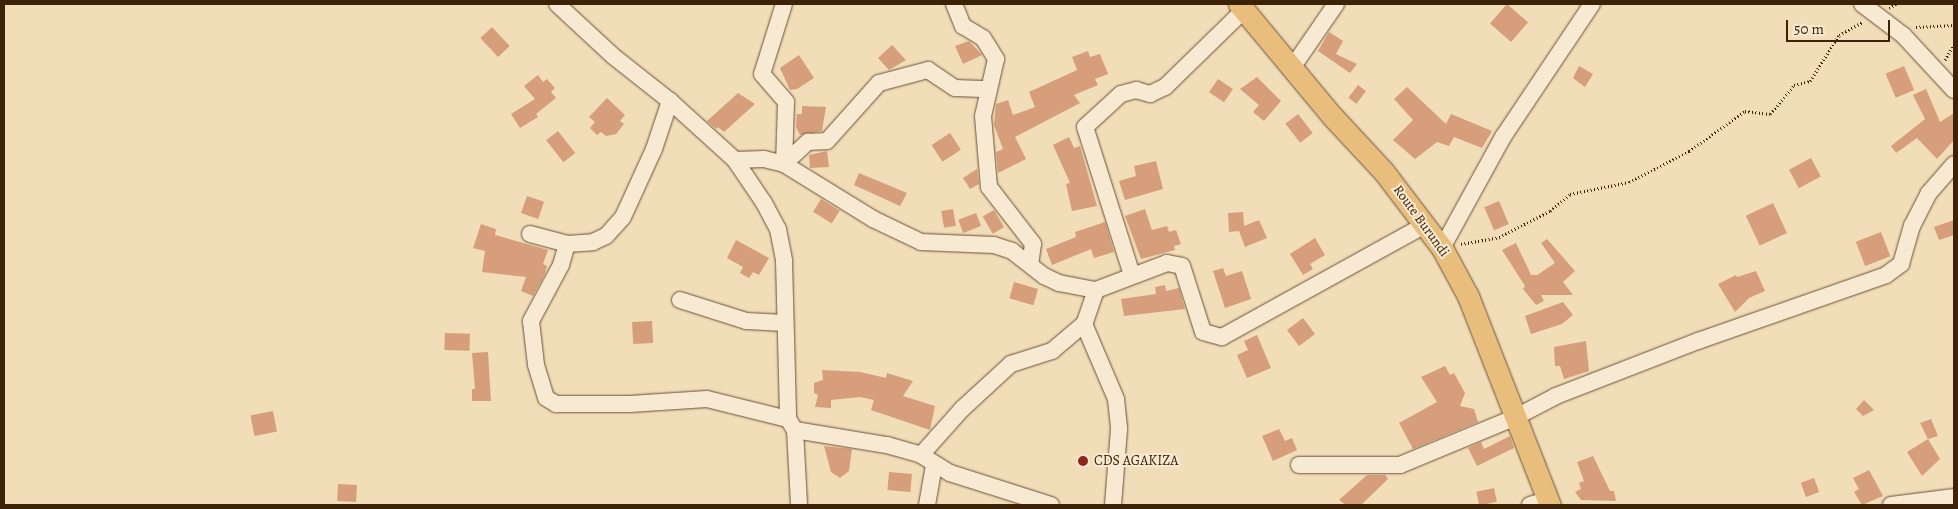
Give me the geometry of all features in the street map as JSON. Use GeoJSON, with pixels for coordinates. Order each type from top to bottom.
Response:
{"type":"FeatureCollection","features":[{"type":"Feature","properties":{"kind":"main road","name":"Route Burundi"},"geometry":{"type":"LineString","coordinates":[[1242,7],[1292,68],[1384,172],[1442,248],[1468,296],[1516,417],[1542,504]]}},
{"type":"Feature","properties":{"kind":"street"},"geometry":{"type":"LineString","coordinates":[[557,4],[613,56],[670,101],[735,160],[778,229],[784,261],[785,323],[791,424],[799,505]]}},
{"type":"Feature","properties":{"kind":"street"},"geometry":{"type":"LineString","coordinates":[[784,4],[762,74],[786,102],[784,164]]}},
{"type":"Feature","properties":{"kind":"street"},"geometry":{"type":"LineString","coordinates":[[954,4],[964,26],[983,38],[996,58],[982,116],[989,188],[1032,244],[1030,265]]}},
{"type":"Feature","properties":{"kind":"street"},"geometry":{"type":"LineString","coordinates":[[1292,68],[1336,4]]}},
{"type":"Feature","properties":{"kind":"street"},"geometry":{"type":"LineString","coordinates":[[1442,248],[1504,137],[1592,4]]}},
{"type":"Feature","properties":{"kind":"street"},"geometry":{"type":"LineString","coordinates":[[1862,4],[1903,36],[1954,90]]}},
{"type":"Feature","properties":{"kind":"street"},"geometry":{"type":"LineString","coordinates":[[1132,275],[1085,128],[1121,94],[1136,90],[1150,94],[1165,88],[1242,7]]}},
{"type":"Feature","properties":{"kind":"street"},"geometry":{"type":"LineString","coordinates":[[784,164],[808,142],[828,141],[879,83],[928,70],[954,88],[989,89]]}},
{"type":"Feature","properties":{"kind":"street"},"geometry":{"type":"LineString","coordinates":[[530,234],[567,244],[594,242],[606,236],[623,217],[654,149],[670,101]]}},
{"type":"Feature","properties":{"kind":"street"},"geometry":{"type":"LineString","coordinates":[[735,160],[764,159],[784,164],[873,219],[921,242],[994,245],[1012,251],[1059,283],[1096,290],[1167,263],[1182,266],[1202,332],[1222,336],[1424,225]]}},
{"type":"Feature","properties":{"kind":"street"},"geometry":{"type":"LineString","coordinates":[[1299,465],[1400,465],[1516,417],[1556,396],[1698,341],[1886,275],[1902,264],[1912,226],[1928,193],[1954,164]]}},
{"type":"Feature","properties":{"kind":"street"},"geometry":{"type":"LineString","coordinates":[[567,244],[561,265],[531,321],[536,365],[546,398],[556,404],[630,404],[708,399],[791,424],[887,445],[921,455],[934,466],[1051,505]]}},
{"type":"Feature","properties":{"kind":"street"},"geometry":{"type":"LineString","coordinates":[[921,455],[962,409],[1010,364],[1052,351],[1084,324],[1096,290]]}},
{"type":"Feature","properties":{"kind":"street"},"geometry":{"type":"LineString","coordinates":[[680,300],[746,321],[785,323]]}},
{"type":"Feature","properties":{"kind":"street"},"geometry":{"type":"LineString","coordinates":[[1084,324],[1116,399],[1120,428],[1113,505]]}},
{"type":"Feature","properties":{"kind":"street"},"geometry":{"type":"LineString","coordinates":[[927,505],[934,466]]}},
{"type":"Feature","properties":{"kind":"street"},"geometry":{"type":"LineString","coordinates":[[1891,505],[1954,497]]}},
{"type":"Feature","properties":{"kind":"path"},"geometry":{"type":"LineString","coordinates":[[1442,248],[1499,238],[1550,211],[1570,194],[1629,182],[1690,151],[1745,111],[1770,114],[1794,85],[1810,81],[1839,35],[1896,4]]}},
{"type":"Feature","properties":{"kind":"path"},"geometry":{"type":"LineString","coordinates":[[1908,24],[1954,25]]}},
{"type":"Feature","properties":{"kind":"building"},"geometry":{"type":"Polygon","coordinates":[[[1507,4],[1528,22],[1511,42],[1490,24],[1507,4]]]}},
{"type":"Feature","properties":{"kind":"building"},"geometry":{"type":"Polygon","coordinates":[[[492,27],[510,46],[498,57],[480,38],[492,27]]]}},
{"type":"Feature","properties":{"kind":"building"},"geometry":{"type":"Polygon","coordinates":[[[1329,32],[1343,41],[1336,54],[1357,64],[1350,73],[1318,51],[1329,32]]]}},
{"type":"Feature","properties":{"kind":"building"},"geometry":{"type":"Polygon","coordinates":[[[969,41],[982,55],[963,64],[955,46],[969,41]]]}},
{"type":"Feature","properties":{"kind":"building"},"geometry":{"type":"Polygon","coordinates":[[[892,45],[906,60],[889,70],[878,58],[892,45]]]}},
{"type":"Feature","properties":{"kind":"building"},"geometry":{"type":"Polygon","coordinates":[[[1088,51],[1090,57],[1100,54],[1108,74],[1095,79],[1098,85],[1074,95],[1080,103],[1015,137],[1026,159],[998,173],[996,152],[1003,149],[994,125],[996,104],[1008,100],[1013,115],[1035,107],[1029,92],[1077,70],[1072,57],[1088,51]]]}},
{"type":"Feature","properties":{"kind":"building"},"geometry":{"type":"Polygon","coordinates":[[[799,55],[814,78],[797,89],[790,90],[780,68],[799,55]]]}},
{"type":"Feature","properties":{"kind":"building"},"geometry":{"type":"Polygon","coordinates":[[[1579,66],[1593,74],[1585,87],[1573,78],[1579,66]]]}},
{"type":"Feature","properties":{"kind":"building"},"geometry":{"type":"Polygon","coordinates":[[[1904,66],[1914,90],[1896,98],[1886,74],[1904,66]]]}},
{"type":"Feature","properties":{"kind":"building"},"geometry":{"type":"Polygon","coordinates":[[[538,75],[543,82],[547,79],[555,88],[551,92],[556,98],[536,114],[538,117],[520,128],[511,114],[535,99],[524,86],[538,75]]]}},
{"type":"Feature","properties":{"kind":"building"},"geometry":{"type":"Polygon","coordinates":[[[1257,77],[1281,101],[1264,121],[1253,112],[1259,105],[1240,89],[1257,77]]]}},
{"type":"Feature","properties":{"kind":"building"},"geometry":{"type":"Polygon","coordinates":[[[1218,79],[1233,89],[1224,102],[1209,92],[1218,79]]]}},
{"type":"Feature","properties":{"kind":"building"},"geometry":{"type":"Polygon","coordinates":[[[1358,85],[1366,91],[1356,104],[1348,98],[1358,85]]]}},
{"type":"Feature","properties":{"kind":"building"},"geometry":{"type":"Polygon","coordinates":[[[1407,87],[1446,124],[1451,114],[1492,131],[1482,148],[1454,137],[1449,146],[1437,142],[1415,159],[1393,140],[1413,120],[1394,99],[1407,87]]]}},
{"type":"Feature","properties":{"kind":"building"},"geometry":{"type":"Polygon","coordinates":[[[1926,89],[1940,122],[1954,113],[1954,140],[1937,159],[1917,138],[1896,153],[1891,146],[1925,119],[1913,95],[1926,89]]]}},
{"type":"Feature","properties":{"kind":"building"},"geometry":{"type":"Polygon","coordinates":[[[738,93],[755,104],[724,132],[718,127],[716,129],[707,121],[738,93]]]}},
{"type":"Feature","properties":{"kind":"building"},"geometry":{"type":"Polygon","coordinates":[[[607,98],[625,115],[620,121],[624,124],[616,134],[606,136],[601,132],[597,135],[590,128],[595,122],[589,117],[607,98]]]}},
{"type":"Feature","properties":{"kind":"building"},"geometry":{"type":"Polygon","coordinates":[[[802,106],[826,107],[822,131],[800,135],[796,127],[797,114],[802,114],[802,106]]]}},
{"type":"Feature","properties":{"kind":"building"},"geometry":{"type":"Polygon","coordinates":[[[1298,114],[1313,133],[1300,143],[1285,124],[1298,114]]]}},
{"type":"Feature","properties":{"kind":"building"},"geometry":{"type":"Polygon","coordinates":[[[558,131],[575,153],[563,162],[546,140],[558,131]]]}},
{"type":"Feature","properties":{"kind":"building"},"geometry":{"type":"Polygon","coordinates":[[[950,133],[961,150],[942,162],[932,145],[950,133]]]}},
{"type":"Feature","properties":{"kind":"building"},"geometry":{"type":"Polygon","coordinates":[[[1069,137],[1074,148],[1080,146],[1097,206],[1072,211],[1066,184],[1070,183],[1053,145],[1069,137]]]}},
{"type":"Feature","properties":{"kind":"building"},"geometry":{"type":"Polygon","coordinates":[[[827,151],[829,167],[810,168],[809,155],[827,151]]]}},
{"type":"Feature","properties":{"kind":"building"},"geometry":{"type":"Polygon","coordinates":[[[1811,158],[1821,177],[1799,188],[1789,170],[1811,158]]]}},
{"type":"Feature","properties":{"kind":"building"},"geometry":{"type":"Polygon","coordinates":[[[1156,161],[1163,189],[1125,200],[1119,181],[1136,176],[1134,166],[1156,161]]]}},
{"type":"Feature","properties":{"kind":"building"},"geometry":{"type":"Polygon","coordinates":[[[977,169],[979,184],[970,189],[963,178],[977,169]]]}},
{"type":"Feature","properties":{"kind":"building"},"geometry":{"type":"Polygon","coordinates":[[[859,173],[907,193],[900,206],[854,185],[859,173]]]}},
{"type":"Feature","properties":{"kind":"building"},"geometry":{"type":"Polygon","coordinates":[[[527,196],[544,202],[538,219],[521,213],[527,196]]]}},
{"type":"Feature","properties":{"kind":"building"},"geometry":{"type":"Polygon","coordinates":[[[821,199],[840,211],[832,223],[813,212],[821,199]]]}},
{"type":"Feature","properties":{"kind":"building"},"geometry":{"type":"Polygon","coordinates":[[[1499,201],[1509,224],[1494,230],[1484,207],[1499,201]]]}},
{"type":"Feature","properties":{"kind":"building"},"geometry":{"type":"Polygon","coordinates":[[[1773,203],[1787,233],[1760,246],[1746,216],[1773,203]]]}},
{"type":"Feature","properties":{"kind":"building"},"geometry":{"type":"Polygon","coordinates":[[[953,209],[956,226],[944,228],[941,211],[953,209]]]}},
{"type":"Feature","properties":{"kind":"building"},"geometry":{"type":"Polygon","coordinates":[[[1145,209],[1152,230],[1167,226],[1169,232],[1176,230],[1181,244],[1174,246],[1175,250],[1141,259],[1125,216],[1145,209]]]}},
{"type":"Feature","properties":{"kind":"building"},"geometry":{"type":"Polygon","coordinates":[[[994,210],[1004,227],[993,234],[983,216],[994,210]]]}},
{"type":"Feature","properties":{"kind":"building"},"geometry":{"type":"Polygon","coordinates":[[[1243,212],[1244,226],[1259,220],[1267,238],[1245,247],[1239,231],[1229,232],[1228,213],[1243,212]]]}},
{"type":"Feature","properties":{"kind":"building"},"geometry":{"type":"Polygon","coordinates":[[[976,213],[981,226],[963,233],[958,220],[976,213]]]}},
{"type":"Feature","properties":{"kind":"building"},"geometry":{"type":"Polygon","coordinates":[[[1954,220],[1954,235],[1939,240],[1934,227],[1954,220]]]}},
{"type":"Feature","properties":{"kind":"building"},"geometry":{"type":"Polygon","coordinates":[[[1105,222],[1114,252],[1094,258],[1091,249],[1052,265],[1046,249],[1076,237],[1075,232],[1105,222]]]}},
{"type":"Feature","properties":{"kind":"building"},"geometry":{"type":"Polygon","coordinates":[[[481,224],[496,229],[495,235],[548,250],[543,264],[547,266],[545,274],[533,296],[521,291],[526,277],[482,272],[485,251],[473,248],[481,224]]]}},
{"type":"Feature","properties":{"kind":"building"},"geometry":{"type":"Polygon","coordinates":[[[1881,232],[1890,256],[1865,266],[1856,242],[1881,232]]]}},
{"type":"Feature","properties":{"kind":"building"},"geometry":{"type":"Polygon","coordinates":[[[1315,238],[1325,255],[1310,264],[1313,269],[1303,275],[1290,254],[1315,238]]]}},
{"type":"Feature","properties":{"kind":"building"},"geometry":{"type":"Polygon","coordinates":[[[1547,239],[1575,271],[1563,282],[1573,295],[1541,295],[1544,301],[1536,305],[1523,289],[1525,286],[1502,250],[1516,243],[1531,275],[1537,275],[1555,263],[1541,243],[1547,239]]]}},
{"type":"Feature","properties":{"kind":"building"},"geometry":{"type":"Polygon","coordinates":[[[736,240],[769,258],[759,275],[753,272],[749,278],[740,273],[743,267],[727,258],[736,240]]]}},
{"type":"Feature","properties":{"kind":"building"},"geometry":{"type":"Polygon","coordinates":[[[1223,268],[1226,276],[1242,271],[1251,299],[1225,308],[1213,271],[1223,268]]]}},
{"type":"Feature","properties":{"kind":"building"},"geometry":{"type":"Polygon","coordinates":[[[1756,271],[1765,291],[1749,298],[1735,312],[1718,284],[1736,275],[1737,277],[1756,271]]]}},
{"type":"Feature","properties":{"kind":"building"},"geometry":{"type":"Polygon","coordinates":[[[1014,282],[1038,289],[1033,305],[1009,298],[1014,282]]]}},
{"type":"Feature","properties":{"kind":"building"},"geometry":{"type":"Polygon","coordinates":[[[1165,285],[1166,291],[1179,288],[1185,309],[1124,316],[1121,299],[1156,294],[1155,287],[1165,285]]]}},
{"type":"Feature","properties":{"kind":"building"},"geometry":{"type":"Polygon","coordinates":[[[1563,302],[1573,315],[1562,324],[1531,334],[1525,316],[1563,302]]]}},
{"type":"Feature","properties":{"kind":"building"},"geometry":{"type":"Polygon","coordinates":[[[1303,318],[1315,334],[1299,346],[1287,330],[1303,318]]]}},
{"type":"Feature","properties":{"kind":"building"},"geometry":{"type":"Polygon","coordinates":[[[652,321],[653,343],[633,344],[632,322],[652,321]]]}},
{"type":"Feature","properties":{"kind":"building"},"geometry":{"type":"Polygon","coordinates":[[[445,333],[470,334],[469,351],[444,350],[445,333]]]}},
{"type":"Feature","properties":{"kind":"building"},"geometry":{"type":"Polygon","coordinates":[[[1257,335],[1271,368],[1247,378],[1237,355],[1248,350],[1244,341],[1257,335]]]}},
{"type":"Feature","properties":{"kind":"building"},"geometry":{"type":"Polygon","coordinates":[[[1586,341],[1589,371],[1564,379],[1560,366],[1555,366],[1554,347],[1586,341]]]}},
{"type":"Feature","properties":{"kind":"building"},"geometry":{"type":"Polygon","coordinates":[[[488,352],[491,401],[472,401],[472,389],[475,389],[472,353],[488,352]]]}},
{"type":"Feature","properties":{"kind":"building"},"geometry":{"type":"Polygon","coordinates":[[[1445,366],[1450,375],[1454,373],[1465,393],[1460,406],[1474,409],[1478,422],[1413,449],[1399,423],[1437,402],[1421,377],[1445,366]]]}},
{"type":"Feature","properties":{"kind":"building"},"geometry":{"type":"Polygon","coordinates":[[[822,370],[860,372],[886,378],[887,373],[913,381],[903,396],[935,406],[930,430],[871,410],[874,400],[860,397],[831,400],[831,408],[815,407],[818,395],[814,393],[814,383],[823,380],[822,370]]]}},
{"type":"Feature","properties":{"kind":"building"},"geometry":{"type":"Polygon","coordinates":[[[1864,400],[1874,410],[1863,416],[1856,409],[1864,400]]]}},
{"type":"Feature","properties":{"kind":"building"},"geometry":{"type":"Polygon","coordinates":[[[273,411],[277,432],[254,436],[250,415],[273,411]]]}},
{"type":"Feature","properties":{"kind":"building"},"geometry":{"type":"Polygon","coordinates":[[[1931,419],[1938,436],[1928,439],[1920,423],[1931,419]]]}},
{"type":"Feature","properties":{"kind":"building"},"geometry":{"type":"Polygon","coordinates":[[[1279,429],[1285,441],[1292,438],[1297,450],[1273,461],[1262,436],[1279,429]]]}},
{"type":"Feature","properties":{"kind":"building"},"geometry":{"type":"Polygon","coordinates":[[[1510,436],[1514,448],[1477,466],[1468,448],[1481,442],[1484,449],[1510,436]]]}},
{"type":"Feature","properties":{"kind":"building"},"geometry":{"type":"Polygon","coordinates":[[[1928,439],[1940,459],[1922,476],[1907,452],[1928,439]]]}},
{"type":"Feature","properties":{"kind":"building"},"geometry":{"type":"Polygon","coordinates":[[[824,446],[852,449],[849,471],[840,478],[831,472],[824,446]]]}},
{"type":"Feature","properties":{"kind":"building"},"geometry":{"type":"Polygon","coordinates":[[[1593,456],[1610,491],[1614,491],[1616,501],[1581,500],[1575,492],[1581,489],[1579,483],[1584,481],[1577,462],[1593,456]]]}},
{"type":"Feature","properties":{"kind":"building"},"geometry":{"type":"Polygon","coordinates":[[[1869,470],[1883,496],[1862,505],[1854,492],[1859,489],[1853,478],[1869,470]]]}},
{"type":"Feature","properties":{"kind":"building"},"geometry":{"type":"Polygon","coordinates":[[[889,472],[912,474],[910,492],[887,490],[889,472]]]}},
{"type":"Feature","properties":{"kind":"building"},"geometry":{"type":"Polygon","coordinates":[[[1367,475],[1385,475],[1388,479],[1361,505],[1346,505],[1339,500],[1367,475]]]}},
{"type":"Feature","properties":{"kind":"building"},"geometry":{"type":"Polygon","coordinates":[[[1814,478],[1819,492],[1806,497],[1801,483],[1814,478]]]}},
{"type":"Feature","properties":{"kind":"building"},"geometry":{"type":"Polygon","coordinates":[[[338,484],[357,485],[356,502],[337,501],[338,484]]]}},
{"type":"Feature","properties":{"kind":"building"},"geometry":{"type":"Polygon","coordinates":[[[1494,488],[1497,502],[1479,505],[1476,492],[1494,488]]]}},
{"type":"Feature","properties":{"kind":"place","name":"CDS AGAKIZA"},"geometry":{"type":"Point","coordinates":[1083,461]}}]}
